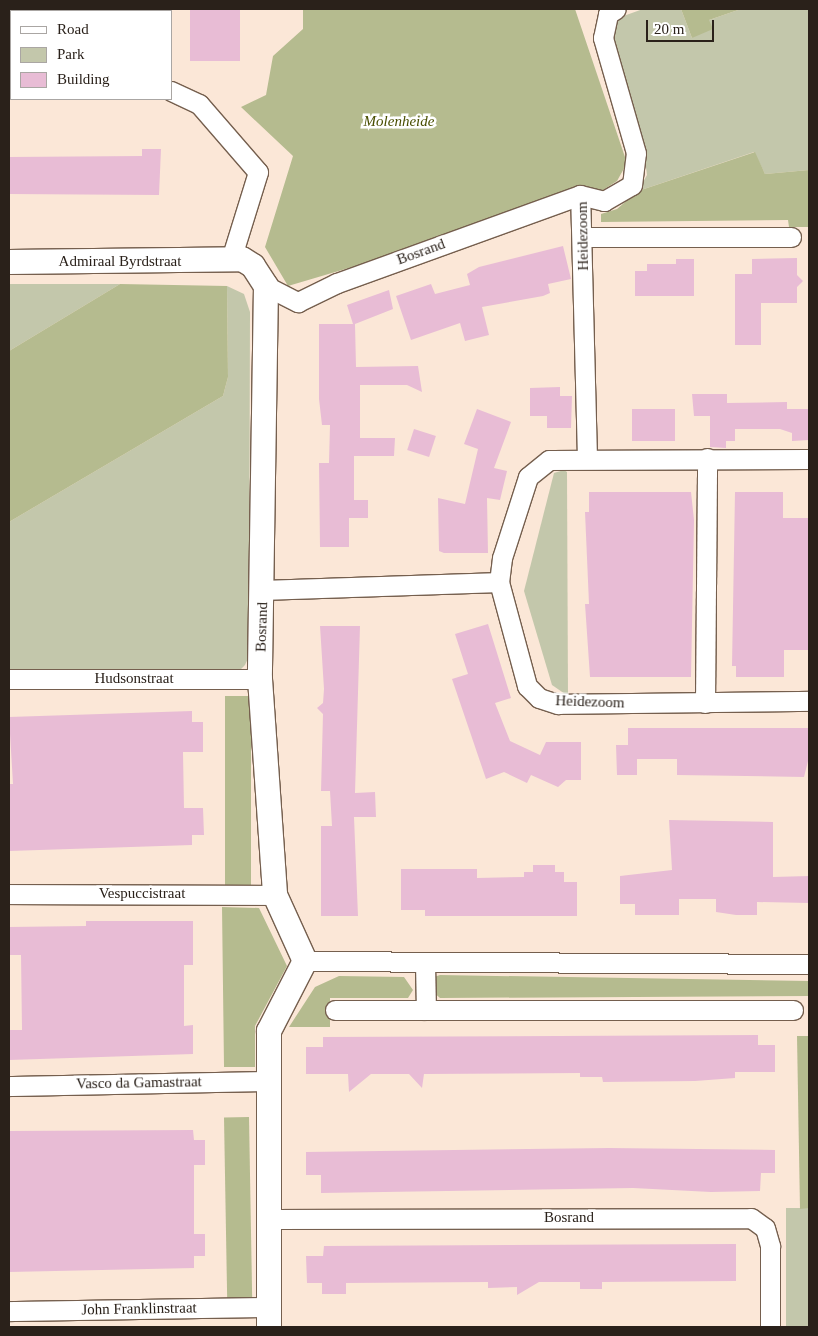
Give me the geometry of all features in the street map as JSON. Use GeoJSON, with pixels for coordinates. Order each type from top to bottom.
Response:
{"type":"FeatureCollection","features":[{"type":"Feature","properties":{"kind":"street","name":"Heidezoom"},"geometry":{"type":"LineString","coordinates":[[587,458],[583,237],[580,195],[604,202],[632,185],[636,153],[603,38],[608,14],[616,9]]}},
{"type":"Feature","properties":{"kind":"street"},"geometry":{"type":"LineString","coordinates":[[172,91],[199,104],[258,172],[231,259]]}},
{"type":"Feature","properties":{"kind":"street","name":"Bosrand"},"geometry":{"type":"LineString","coordinates":[[231,259],[253,266],[266,286],[298,302],[337,283],[580,195]]}},
{"type":"Feature","properties":{"kind":"street"},"geometry":{"type":"LineString","coordinates":[[583,237],[791,237]]}},
{"type":"Feature","properties":{"kind":"street","name":"Admiraal Byrdstraat"},"geometry":{"type":"LineString","coordinates":[[9,262],[231,259]]}},
{"type":"Feature","properties":{"kind":"street","name":"Bosrand"},"geometry":{"type":"LineString","coordinates":[[266,286],[263,590],[260,679],[276,895],[305,961]]}},
{"type":"Feature","properties":{"kind":"street","name":"Heidezoom"},"geometry":{"type":"LineString","coordinates":[[809,459],[587,458],[549,460],[528,477],[502,558],[499,582],[527,686],[539,698],[558,704],[809,701]]}},
{"type":"Feature","properties":{"kind":"street"},"geometry":{"type":"LineString","coordinates":[[705,703],[707,458]]}},
{"type":"Feature","properties":{"kind":"street"},"geometry":{"type":"LineString","coordinates":[[263,590],[499,582]]}},
{"type":"Feature","properties":{"kind":"street","name":"Hudsonstraat"},"geometry":{"type":"LineString","coordinates":[[9,679],[260,679]]}},
{"type":"Feature","properties":{"kind":"street","name":"Vespuccistraat"},"geometry":{"type":"LineString","coordinates":[[9,894],[276,895]]}},
{"type":"Feature","properties":{"kind":"street"},"geometry":{"type":"LineString","coordinates":[[269,1317],[270,1031],[305,961],[809,964]]}},
{"type":"Feature","properties":{"kind":"street"},"geometry":{"type":"LineString","coordinates":[[425,963],[426,1010]]}},
{"type":"Feature","properties":{"kind":"street"},"geometry":{"type":"LineString","coordinates":[[334,1010],[794,1010]]}},
{"type":"Feature","properties":{"kind":"street","name":"Vasco da Gamastraat"},"geometry":{"type":"LineString","coordinates":[[9,1086],[269,1081]]}},
{"type":"Feature","properties":{"kind":"street","name":"Bosrand"},"geometry":{"type":"LineString","coordinates":[[269,1219],[751,1218],[765,1228],[770,1246],[770,1327]]}},
{"type":"Feature","properties":{"kind":"street","name":"John Franklinstraat"},"geometry":{"type":"LineString","coordinates":[[9,1311],[269,1317]]}},
{"type":"Feature","properties":{"kind":"green space"},"geometry":{"type":"Polygon","coordinates":[[[9,9],[93,9],[10,10],[9,55],[9,9]]]}},
{"type":"Feature","properties":{"kind":"green space","name":"Molenheide"},"geometry":{"type":"Polygon","coordinates":[[[303,9],[575,9],[627,163],[617,181],[595,195],[288,286],[265,247],[293,156],[241,107],[266,95],[273,56],[303,29],[303,9]]]}},
{"type":"Feature","properties":{"kind":"green space"},"geometry":{"type":"Polygon","coordinates":[[[643,9],[681,9],[692,38],[709,20],[741,9],[809,9],[809,170],[765,174],[754,152],[638,191],[647,175],[644,152],[606,30],[618,18],[643,9]]]}},
{"type":"Feature","properties":{"kind":"green space"},"geometry":{"type":"Polygon","coordinates":[[[681,9],[741,9],[709,20],[713,29],[692,38],[681,9]]]}},
{"type":"Feature","properties":{"kind":"green space"},"geometry":{"type":"Polygon","coordinates":[[[755,152],[765,174],[809,170],[809,227],[789,227],[788,220],[601,222],[601,214],[617,209],[638,191],[755,152]]]}},
{"type":"Feature","properties":{"kind":"green space"},"geometry":{"type":"Polygon","coordinates":[[[9,284],[120,284],[9,351],[9,284]]]}},
{"type":"Feature","properties":{"kind":"green space"},"geometry":{"type":"Polygon","coordinates":[[[120,284],[227,286],[228,377],[223,396],[9,522],[9,351],[120,284]]]}},
{"type":"Feature","properties":{"kind":"green space"},"geometry":{"type":"Polygon","coordinates":[[[227,286],[244,294],[250,312],[249,656],[245,665],[239,671],[9,671],[9,522],[223,396],[228,377],[227,286]]]}},
{"type":"Feature","properties":{"kind":"green space"},"geometry":{"type":"Polygon","coordinates":[[[564,470],[567,472],[568,696],[552,685],[524,591],[554,473],[564,470]]]}},
{"type":"Feature","properties":{"kind":"green space"},"geometry":{"type":"Polygon","coordinates":[[[225,696],[251,696],[251,887],[225,887],[225,696]]]}},
{"type":"Feature","properties":{"kind":"green space"},"geometry":{"type":"Polygon","coordinates":[[[222,907],[259,908],[287,966],[255,1026],[255,1067],[224,1067],[222,907]]]}},
{"type":"Feature","properties":{"kind":"green space"},"geometry":{"type":"Polygon","coordinates":[[[440,975],[809,981],[809,996],[440,998],[432,991],[434,977],[440,975]]]}},
{"type":"Feature","properties":{"kind":"green space"},"geometry":{"type":"Polygon","coordinates":[[[339,976],[404,977],[413,990],[408,998],[330,998],[330,1027],[289,1027],[315,987],[339,976]]]}},
{"type":"Feature","properties":{"kind":"green space"},"geometry":{"type":"Polygon","coordinates":[[[797,1036],[809,1036],[809,1208],[800,1209],[797,1036]]]}},
{"type":"Feature","properties":{"kind":"green space"},"geometry":{"type":"Polygon","coordinates":[[[224,1117],[249,1117],[252,1299],[227,1299],[224,1117]]]}},
{"type":"Feature","properties":{"kind":"green space"},"geometry":{"type":"Polygon","coordinates":[[[786,1208],[809,1208],[809,1327],[786,1327],[786,1208]]]}},
{"type":"Feature","properties":{"kind":"building"},"geometry":{"type":"Polygon","coordinates":[[[190,9],[240,9],[240,61],[190,61],[190,9]]]}},
{"type":"Feature","properties":{"kind":"building"},"geometry":{"type":"Polygon","coordinates":[[[142,149],[161,149],[159,195],[9,194],[9,157],[142,156],[142,149]]]}},
{"type":"Feature","properties":{"kind":"building"},"geometry":{"type":"Polygon","coordinates":[[[563,246],[571,279],[548,284],[550,293],[543,296],[482,307],[489,335],[465,341],[460,323],[411,340],[396,296],[431,284],[435,294],[470,285],[467,274],[479,267],[563,246]]]}},
{"type":"Feature","properties":{"kind":"building"},"geometry":{"type":"Polygon","coordinates":[[[797,258],[797,275],[803,281],[797,287],[797,303],[761,303],[761,345],[735,345],[735,274],[752,274],[752,259],[797,258]]]}},
{"type":"Feature","properties":{"kind":"building"},"geometry":{"type":"Polygon","coordinates":[[[676,259],[694,259],[694,296],[635,296],[635,271],[647,271],[647,264],[676,264],[676,259]]]}},
{"type":"Feature","properties":{"kind":"building"},"geometry":{"type":"Polygon","coordinates":[[[389,290],[393,309],[355,324],[356,367],[418,366],[422,392],[407,385],[360,385],[360,438],[395,438],[394,456],[354,456],[354,500],[368,500],[368,518],[349,518],[349,547],[320,547],[319,463],[329,463],[330,425],[322,425],[319,399],[319,324],[353,324],[347,305],[389,290]]]}},
{"type":"Feature","properties":{"kind":"building"},"geometry":{"type":"Polygon","coordinates":[[[560,387],[560,396],[572,396],[571,428],[547,428],[547,416],[530,416],[530,388],[560,387]]]}},
{"type":"Feature","properties":{"kind":"building"},"geometry":{"type":"Polygon","coordinates":[[[692,394],[727,394],[727,403],[787,402],[787,409],[809,409],[809,440],[792,441],[792,433],[780,429],[735,429],[735,441],[726,441],[726,448],[710,447],[710,416],[694,416],[692,394]]]}},
{"type":"Feature","properties":{"kind":"building"},"geometry":{"type":"Polygon","coordinates":[[[477,409],[511,422],[494,468],[507,471],[500,500],[487,498],[488,553],[444,553],[439,551],[438,498],[465,504],[478,449],[464,444],[477,409]]]}},
{"type":"Feature","properties":{"kind":"building"},"geometry":{"type":"Polygon","coordinates":[[[632,409],[675,409],[675,441],[632,441],[632,409]]]}},
{"type":"Feature","properties":{"kind":"building"},"geometry":{"type":"Polygon","coordinates":[[[414,429],[436,436],[429,457],[407,450],[414,429]]]}},
{"type":"Feature","properties":{"kind":"building"},"geometry":{"type":"Polygon","coordinates":[[[589,492],[691,492],[694,520],[691,677],[590,677],[585,604],[589,604],[585,512],[589,512],[589,492]]]}},
{"type":"Feature","properties":{"kind":"building"},"geometry":{"type":"Polygon","coordinates":[[[735,492],[783,492],[783,518],[809,518],[809,650],[784,650],[784,677],[736,677],[736,666],[732,666],[735,492]]]}},
{"type":"Feature","properties":{"kind":"building"},"geometry":{"type":"Polygon","coordinates":[[[488,624],[511,698],[495,703],[510,741],[540,755],[546,742],[581,742],[581,780],[566,780],[558,787],[531,775],[527,783],[504,772],[486,779],[452,679],[468,674],[455,634],[488,624]]]}},
{"type":"Feature","properties":{"kind":"building"},"geometry":{"type":"Polygon","coordinates":[[[320,626],[360,626],[355,793],[375,792],[376,817],[354,817],[358,916],[321,916],[321,826],[332,826],[330,791],[321,791],[323,714],[317,708],[323,703],[324,689],[320,626]]]}},
{"type":"Feature","properties":{"kind":"building"},"geometry":{"type":"Polygon","coordinates":[[[192,711],[192,722],[203,722],[203,752],[183,752],[184,808],[203,808],[204,835],[192,835],[192,845],[9,851],[9,784],[13,784],[9,717],[192,711]]]}},
{"type":"Feature","properties":{"kind":"building"},"geometry":{"type":"Polygon","coordinates":[[[628,728],[809,728],[809,757],[804,777],[677,775],[677,759],[637,759],[637,775],[617,775],[616,745],[628,745],[628,728]]]}},
{"type":"Feature","properties":{"kind":"building"},"geometry":{"type":"Polygon","coordinates":[[[669,820],[773,822],[773,877],[809,876],[809,903],[757,902],[757,915],[736,915],[716,912],[716,899],[679,899],[679,915],[635,915],[635,904],[620,904],[620,876],[672,870],[669,820]]]}},
{"type":"Feature","properties":{"kind":"building"},"geometry":{"type":"Polygon","coordinates":[[[533,865],[555,865],[555,872],[564,872],[564,882],[577,882],[577,916],[425,916],[425,910],[401,910],[401,869],[477,869],[477,878],[524,877],[524,872],[533,872],[533,865]]]}},
{"type":"Feature","properties":{"kind":"building"},"geometry":{"type":"Polygon","coordinates":[[[86,921],[193,921],[193,965],[184,965],[184,1026],[193,1025],[193,1054],[9,1060],[9,1030],[22,1030],[21,955],[9,955],[9,927],[86,926],[86,921]]]}},
{"type":"Feature","properties":{"kind":"building"},"geometry":{"type":"Polygon","coordinates":[[[758,1035],[758,1045],[775,1045],[775,1072],[735,1072],[735,1078],[695,1081],[603,1082],[602,1077],[580,1077],[580,1073],[424,1074],[422,1088],[409,1074],[371,1074],[349,1092],[348,1074],[306,1074],[306,1047],[323,1047],[323,1037],[758,1035]]]}},
{"type":"Feature","properties":{"kind":"building"},"geometry":{"type":"Polygon","coordinates":[[[193,1130],[194,1140],[205,1140],[205,1165],[194,1165],[194,1234],[205,1234],[205,1256],[194,1256],[194,1268],[9,1272],[9,1131],[193,1130]]]}},
{"type":"Feature","properties":{"kind":"building"},"geometry":{"type":"Polygon","coordinates":[[[609,1148],[775,1150],[775,1173],[761,1173],[760,1191],[711,1192],[633,1188],[321,1193],[321,1175],[306,1175],[306,1152],[609,1148]]]}},
{"type":"Feature","properties":{"kind":"building"},"geometry":{"type":"Polygon","coordinates":[[[736,1244],[736,1281],[602,1282],[602,1289],[580,1289],[580,1282],[539,1282],[517,1295],[517,1287],[488,1288],[488,1282],[346,1283],[346,1294],[322,1294],[322,1283],[307,1283],[306,1256],[323,1256],[324,1246],[736,1244]]]}}]}
